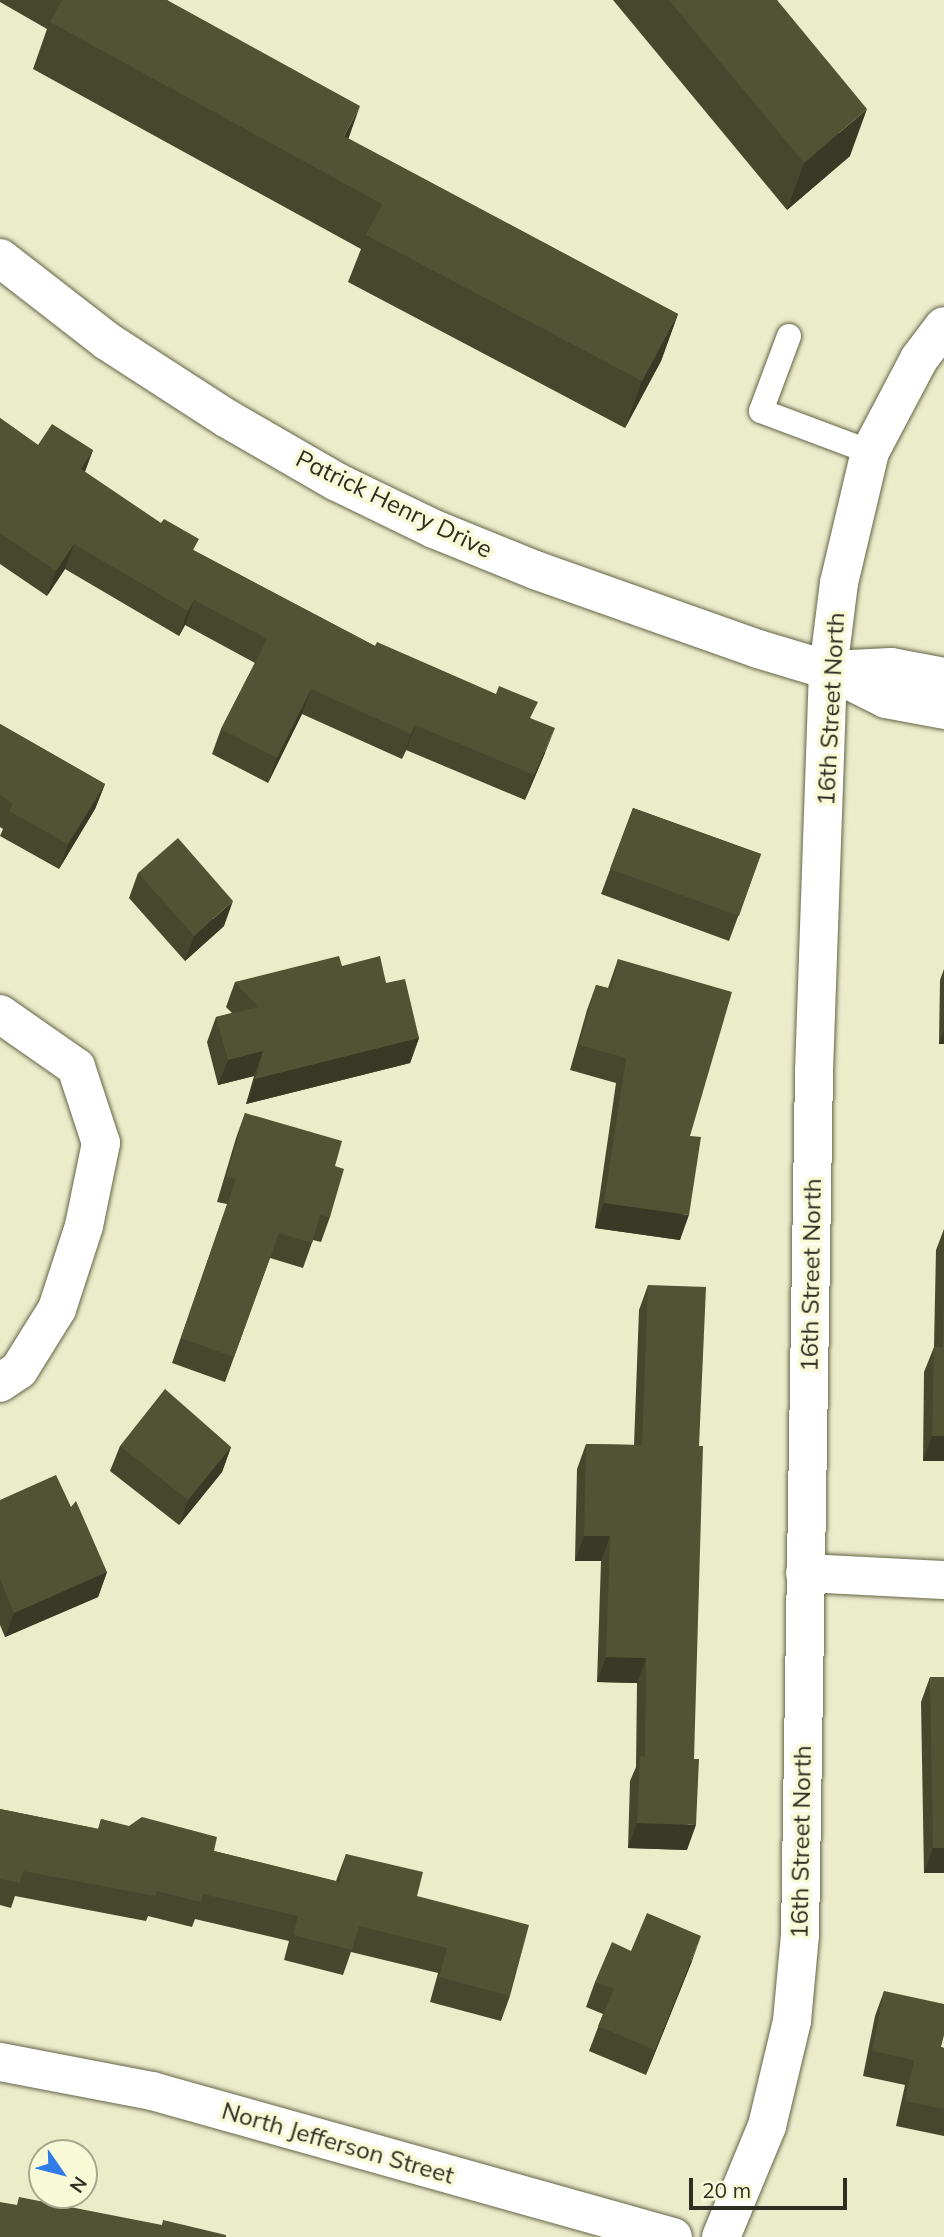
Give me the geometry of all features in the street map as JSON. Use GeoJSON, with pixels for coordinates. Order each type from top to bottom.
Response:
{"type":"FeatureCollection","features":[{"type":"Feature","properties":{"kind":"street","name":"Patrick Henry Drive"},"geometry":{"type":"LineString","coordinates":[[0,258],[107,341],[226,418],[337,482],[434,530],[535,570],[758,649],[828,670],[886,699],[944,710]]}},
{"type":"Feature","properties":{"kind":"street","name":"16th Street North"},"geometry":{"type":"LineString","coordinates":[[721,2237],[767,2126],[792,2021],[800,1934],[814,1071],[828,670],[839,583],[870,452],[919,359],[944,326]]}},
{"type":"Feature","properties":{"kind":"street","name":"Patrick Henry Drive"},"geometry":{"type":"LineString","coordinates":[[828,670],[891,667],[944,677]]}},
{"type":"Feature","properties":{"kind":"street"},"geometry":{"type":"LineString","coordinates":[[0,1014],[76,1067],[101,1143],[84,1226],[57,1309],[19,1370],[0,1383]]}},
{"type":"Feature","properties":{"kind":"street"},"geometry":{"type":"LineString","coordinates":[[805,1573],[944,1580]]}},
{"type":"Feature","properties":{"kind":"street","name":"North Jefferson Street"},"geometry":{"type":"LineString","coordinates":[[0,2062],[152,2091],[673,2237]]}},
{"type":"Feature","properties":{"kind":"lane"},"geometry":{"type":"LineString","coordinates":[[789,336],[761,411],[870,452]]}},
{"type":"Feature","properties":{"kind":"building"},"geometry":{"type":"Polygon","coordinates":[[[62,0],[167,0],[360,106],[344,136],[678,314],[642,381],[366,235],[382,204],[50,22],[62,0]]]}},
{"type":"Feature","properties":{"kind":"building"},"geometry":{"type":"Polygon","coordinates":[[[669,0],[777,0],[867,109],[804,163],[669,0]]]}},
{"type":"Feature","properties":{"kind":"building"},"geometry":{"type":"Polygon","coordinates":[[[0,418],[38,445],[52,424],[93,450],[81,469],[161,523],[164,519],[199,539],[193,550],[375,646],[377,642],[496,694],[499,686],[538,702],[530,718],[555,728],[534,775],[415,725],[411,734],[311,689],[277,758],[221,729],[267,639],[194,600],[188,611],[74,544],[56,571],[0,533],[0,418]]]}},
{"type":"Feature","properties":{"kind":"building"},"geometry":{"type":"Polygon","coordinates":[[[0,724],[105,784],[68,844],[9,811],[13,804],[0,795],[0,724]]]}},
{"type":"Feature","properties":{"kind":"building"},"geometry":{"type":"Polygon","coordinates":[[[633,808],[761,854],[739,916],[610,869],[633,808]]]}},
{"type":"Feature","properties":{"kind":"building"},"geometry":{"type":"Polygon","coordinates":[[[178,838],[233,901],[194,936],[138,873],[178,838]]]}},
{"type":"Feature","properties":{"kind":"building"},"geometry":{"type":"Polygon","coordinates":[[[339,956],[342,966],[380,956],[386,983],[405,979],[419,1038],[255,1079],[263,1051],[228,1060],[216,1017],[258,1007],[235,982],[339,956]]]}},
{"type":"Feature","properties":{"kind":"building"},"geometry":{"type":"Polygon","coordinates":[[[618,959],[732,992],[690,1136],[701,1137],[689,1215],[604,1203],[626,1058],[579,1045],[596,985],[611,989],[618,959]]]}},
{"type":"Feature","properties":{"kind":"building"},"geometry":{"type":"Polygon","coordinates":[[[245,1113],[342,1141],[335,1166],[344,1169],[330,1217],[320,1215],[312,1243],[279,1233],[234,1357],[181,1338],[236,1179],[226,1177],[245,1113]]]}},
{"type":"Feature","properties":{"kind":"building"},"geometry":{"type":"Polygon","coordinates":[[[648,1285],[706,1287],[699,1446],[703,1446],[694,1759],[699,1759],[696,1825],[637,1823],[640,1756],[645,1757],[646,1658],[606,1657],[610,1536],[584,1536],[586,1444],[642,1445],[648,1285]]]}},
{"type":"Feature","properties":{"kind":"building"},"geometry":{"type":"Polygon","coordinates":[[[944,1290],[944,1436],[932,1436],[934,1347],[943,1347],[944,1290]]]}},
{"type":"Feature","properties":{"kind":"building"},"geometry":{"type":"Polygon","coordinates":[[[165,1389],[231,1447],[188,1500],[120,1446],[165,1389]]]}},
{"type":"Feature","properties":{"kind":"building"},"geometry":{"type":"Polygon","coordinates":[[[56,1475],[71,1507],[76,1501],[107,1572],[14,1613],[0,1579],[0,1500],[56,1475]]]}},
{"type":"Feature","properties":{"kind":"building"},"geometry":{"type":"Polygon","coordinates":[[[930,1677],[944,1677],[944,1848],[933,1848],[930,1677]]]}},
{"type":"Feature","properties":{"kind":"building"},"geometry":{"type":"Polygon","coordinates":[[[0,1809],[99,1829],[101,1819],[129,1826],[142,1817],[217,1837],[214,1851],[339,1882],[346,1854],[423,1872],[417,1896],[529,1925],[510,1996],[439,1977],[447,1948],[359,1926],[352,1950],[293,1935],[298,1916],[203,1894],[201,1902],[157,1891],[155,1896],[23,1871],[20,1883],[0,1879],[0,1809]]]}},
{"type":"Feature","properties":{"kind":"building"},"geometry":{"type":"Polygon","coordinates":[[[647,1913],[701,1936],[655,2050],[598,2026],[614,1989],[595,1982],[612,1942],[631,1951],[647,1913]]]}},
{"type":"Feature","properties":{"kind":"building"},"geometry":{"type":"Polygon","coordinates":[[[884,1991],[944,2004],[944,2035],[941,2047],[944,2048],[944,2109],[905,2101],[914,2060],[872,2051],[884,1991]]]}},
{"type":"Feature","properties":{"kind":"building"},"geometry":{"type":"Polygon","coordinates":[[[19,2197],[28,2199],[28,2209],[80,2209],[162,2225],[163,2220],[226,2237],[0,2237],[0,2202],[17,2205],[19,2197]]]}}]}
